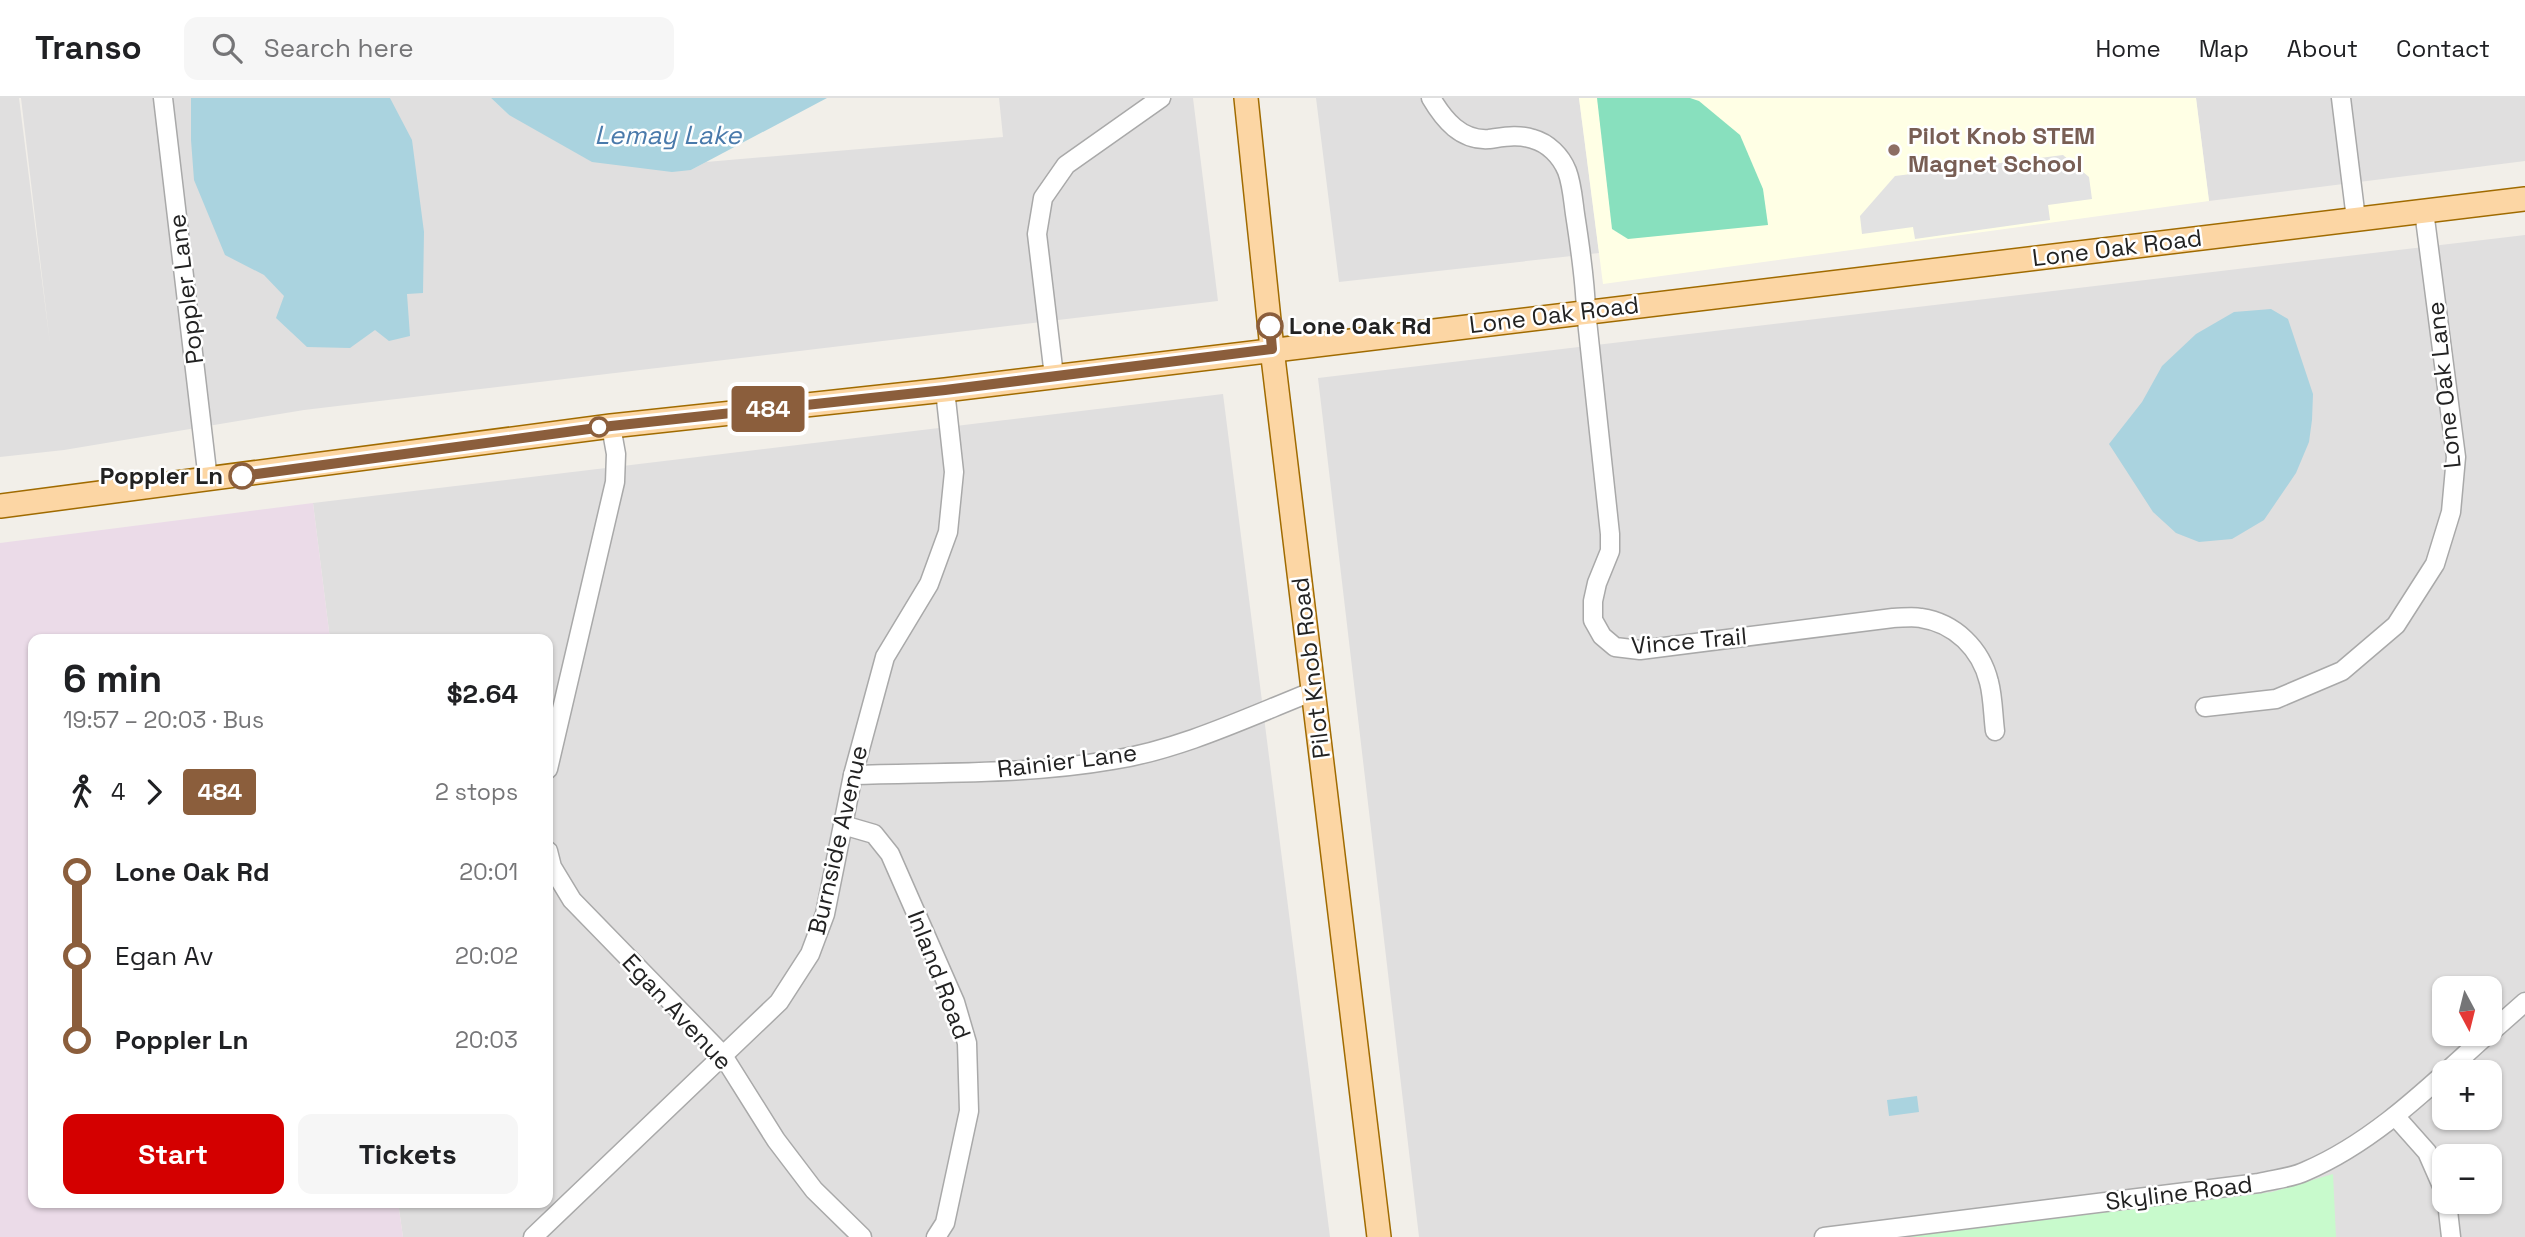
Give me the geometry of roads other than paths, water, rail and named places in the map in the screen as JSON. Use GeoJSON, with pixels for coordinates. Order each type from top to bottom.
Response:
{"type":"FeatureCollection","features":[{"type":"Feature","properties":{"kind":"main road","name":"Pilot Knob Road"},"geometry":{"type":"LineString","coordinates":[[1246,98],[1272,349],[1379,1237]]}},
{"type":"Feature","properties":{"kind":"main road","name":"Lone Oak Road"},"geometry":{"type":"LineString","coordinates":[[0,506],[611,426],[945,390],[2525,199]]}},
{"type":"Feature","properties":{"kind":"street","name":"Poppler Lane"},"geometry":{"type":"LineString","coordinates":[[163,98],[208,480]]}},
{"type":"Feature","properties":{"kind":"street"},"geometry":{"type":"LineString","coordinates":[[1054,376],[1037,234],[1043,198],[1066,165],[1161,98]]}},
{"type":"Feature","properties":{"kind":"street","name":"Vince Trail"},"geometry":{"type":"LineString","coordinates":[[1431,98],[1444,120],[1464,134],[1485,139],[1512,136],[1532,138],[1558,155],[1568,173],[1585,282],[1610,534],[1610,551],[1593,601],[1592,620],[1602,636],[1615,647],[1640,650],[1894,618],[1920,618],[1946,626],[1965,639],[1981,657],[1989,682],[1995,731]]}},
{"type":"Feature","properties":{"kind":"street"},"geometry":{"type":"LineString","coordinates":[[2341,98],[2356,219]]}},
{"type":"Feature","properties":{"kind":"street","name":"Lone Oak Lane"},"geometry":{"type":"LineString","coordinates":[[2204,707],[2276,699],[2342,671],[2396,625],[2435,564],[2451,513],[2456,457],[2424,211]]}},
{"type":"Feature","properties":{"kind":"street","name":"Burnside Avenue"},"geometry":{"type":"LineString","coordinates":[[533,1237],[779,1002],[810,954],[825,914],[853,775],[885,657],[929,584],[948,532],[954,472],[945,390]]}},
{"type":"Feature","properties":{"kind":"street"},"geometry":{"type":"LineString","coordinates":[[553,748],[615,482],[616,454],[611,426]]}},
{"type":"Feature","properties":{"kind":"street","name":"Rainier Lane"},"geometry":{"type":"LineString","coordinates":[[853,775],[1043,769],[1115,760],[1184,742],[1314,691]]}},
{"type":"Feature","properties":{"kind":"street","name":"Inland Road"},"geometry":{"type":"LineString","coordinates":[[843,825],[874,834],[890,854],[955,1002],[967,1043],[969,1111],[945,1223],[936,1237]]}},
{"type":"Feature","properties":{"kind":"street","name":"Egan Avenue"},"geometry":{"type":"LineString","coordinates":[[553,869],[572,900],[722,1054],[776,1140],[814,1190],[862,1237]]}},
{"type":"Feature","properties":{"kind":"street","name":"Skyline Road"},"geometry":{"type":"LineString","coordinates":[[2502,1022],[2525,1002]]}},
{"type":"Feature","properties":{"kind":"street","name":"Skyline Road"},"geometry":{"type":"LineString","coordinates":[[1824,1237],[2259,1183],[2304,1172],[2346,1152],[2395,1116],[2474,1046]]}},
{"type":"Feature","properties":{"kind":"street"},"geometry":{"type":"LineString","coordinates":[[2395,1116],[2427,1152],[2432,1163]]}},
{"type":"Feature","properties":{"kind":"street"},"geometry":{"type":"LineString","coordinates":[[2448,1214],[2451,1237]]}},
{"type":"Feature","properties":{"kind":"water"},"geometry":{"type":"Polygon","coordinates":[[[191,98],[390,98],[412,140],[424,232],[423,293],[407,294],[410,336],[389,341],[375,330],[350,348],[307,347],[276,318],[284,296],[264,275],[225,255],[194,180],[191,98]]]}},
{"type":"Feature","properties":{"kind":"water","name":"Lemay Lake"},"geometry":{"type":"Polygon","coordinates":[[[491,98],[827,98],[691,170],[672,172],[592,162],[509,115],[491,98]]]}},
{"type":"Feature","properties":{"kind":"water"},"geometry":{"type":"Polygon","coordinates":[[[2271,309],[2288,319],[2313,394],[2309,442],[2296,473],[2264,520],[2232,539],[2199,542],[2176,533],[2153,512],[2109,444],[2142,402],[2162,366],[2196,334],[2234,312],[2271,309]]]}},
{"type":"Feature","properties":{"kind":"water"},"geometry":{"type":"Polygon","coordinates":[[[1917,1096],[1919,1112],[1889,1116],[1887,1100],[1917,1096]]]}},
{"type":"Feature","properties":{"kind":"place","name":"Pilot Knob STEM Magnet School"},"geometry":{"type":"Point","coordinates":[1894,150]}},
{"type":"Feature","properties":{"kind":"place","name":"Lone Oak Rd"},"geometry":{"type":"Point","coordinates":[1270,326]}},
{"type":"Feature","properties":{"kind":"place","name":"Poppler Ln"},"geometry":{"type":"Point","coordinates":[242,476]}}]}
